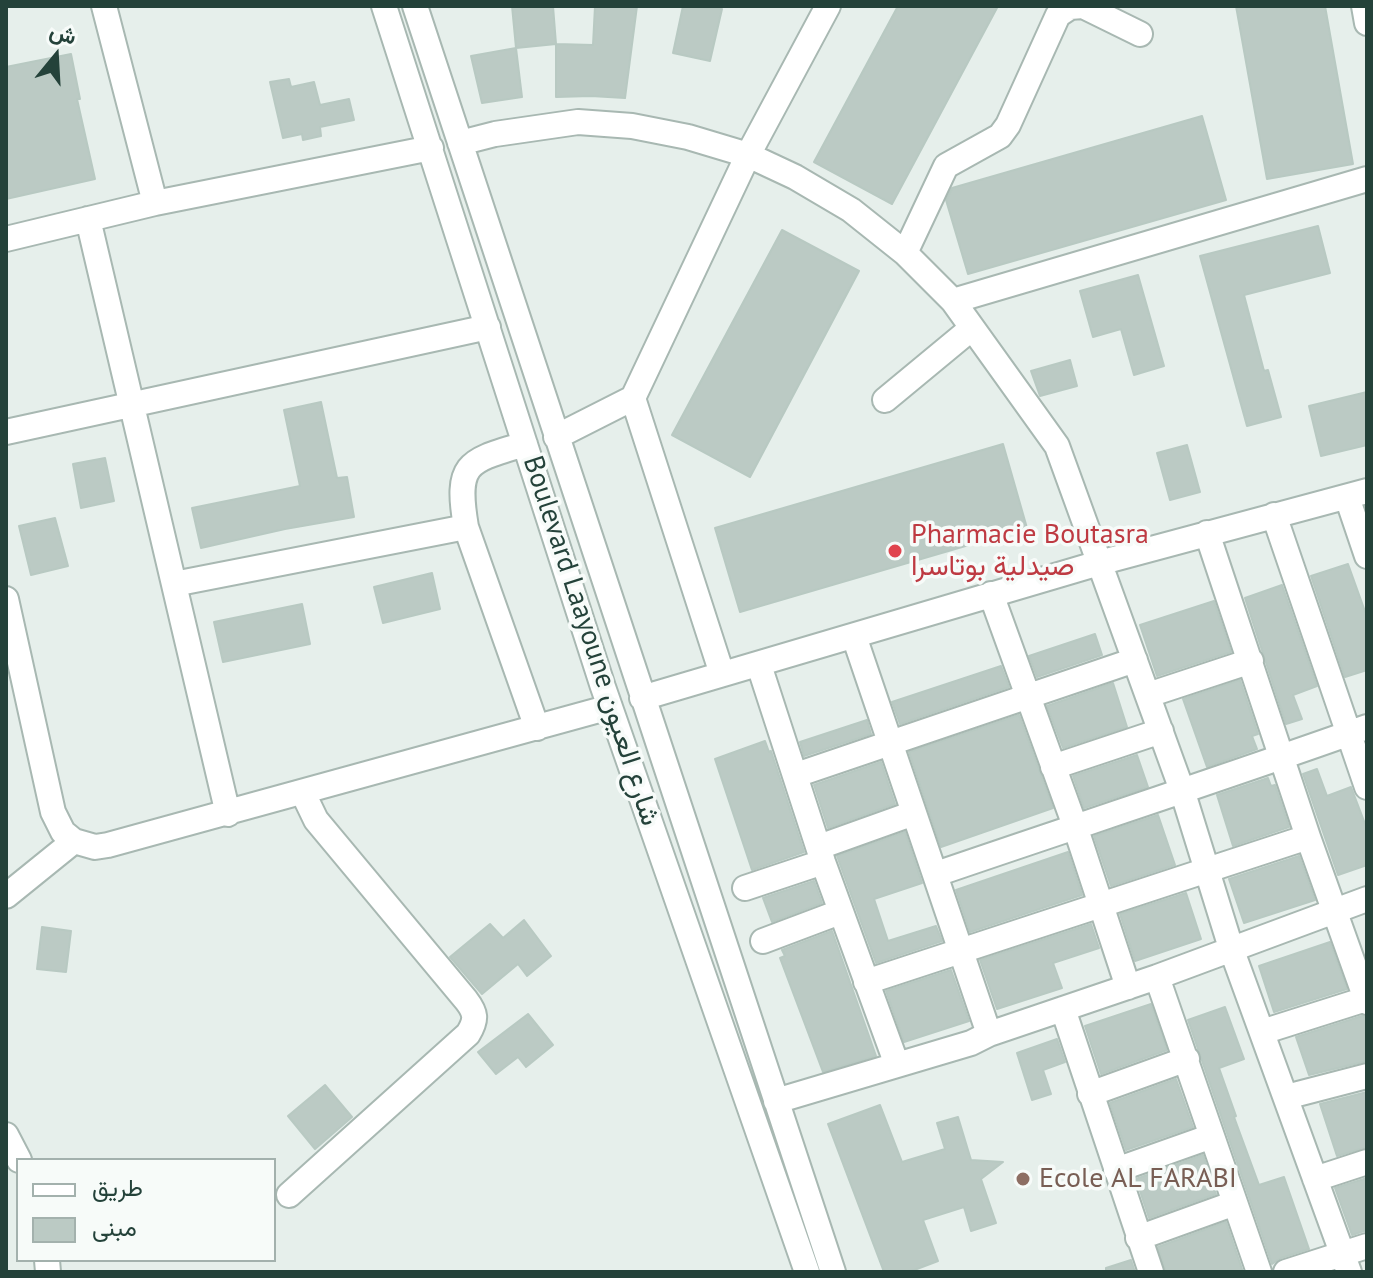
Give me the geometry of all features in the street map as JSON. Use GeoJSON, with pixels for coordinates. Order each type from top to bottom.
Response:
{"type":"FeatureCollection","features":[{"type":"Feature","properties":{"kind":"street"},"geometry":{"type":"LineString","coordinates":[[104,6],[155,203]]}},
{"type":"Feature","properties":{"kind":"street","name":"Boulevard Laayoune شارع العيون"},"geometry":{"type":"LineString","coordinates":[[384,6],[610,707],[807,1272]]}},
{"type":"Feature","properties":{"kind":"street","name":"Boulevard Laayoune شارع العيون"},"geometry":{"type":"LineString","coordinates":[[415,6],[833,1272]]}},
{"type":"Feature","properties":{"kind":"street"},"geometry":{"type":"LineString","coordinates":[[905,253],[946,166],[1000,136],[1008,125],[1058,15],[1070,7],[1083,6],[1140,34]]}},
{"type":"Feature","properties":{"kind":"street"},"geometry":{"type":"LineString","coordinates":[[1364,6],[1367,23]]}},
{"type":"Feature","properties":{"kind":"street"},"geometry":{"type":"LineString","coordinates":[[556,437],[633,398],[748,155],[826,7]]}},
{"type":"Feature","properties":{"kind":"street"},"geometry":{"type":"LineString","coordinates":[[460,143],[495,134],[578,122],[632,126],[688,137],[748,155],[795,177],[851,210],[905,253],[953,301],[1057,446],[1183,793],[1231,948],[1346,1263]]}},
{"type":"Feature","properties":{"kind":"street"},"geometry":{"type":"LineString","coordinates":[[6,239],[155,203],[431,148]]}},
{"type":"Feature","properties":{"kind":"street"},"geometry":{"type":"LineString","coordinates":[[953,301],[1367,179]]}},
{"type":"Feature","properties":{"kind":"street"},"geometry":{"type":"LineString","coordinates":[[88,219],[228,814]]}},
{"type":"Feature","properties":{"kind":"street"},"geometry":{"type":"LineString","coordinates":[[6,432],[488,327]]}},
{"type":"Feature","properties":{"kind":"street"},"geometry":{"type":"LineString","coordinates":[[885,400],[972,328]]}},
{"type":"Feature","properties":{"kind":"street"},"geometry":{"type":"LineString","coordinates":[[633,398],[722,674]]}},
{"type":"Feature","properties":{"kind":"street"},"geometry":{"type":"LineString","coordinates":[[525,444],[484,456],[468,470],[460,494],[466,527],[537,728]]}},
{"type":"Feature","properties":{"kind":"street"},"geometry":{"type":"LineString","coordinates":[[642,698],[1099,563],[1357,494],[1367,556]]}},
{"type":"Feature","properties":{"kind":"street"},"geometry":{"type":"LineString","coordinates":[[1274,515],[1358,730],[1367,787]]}},
{"type":"Feature","properties":{"kind":"street"},"geometry":{"type":"LineString","coordinates":[[174,584],[466,527]]}},
{"type":"Feature","properties":{"kind":"street"},"geometry":{"type":"LineString","coordinates":[[1207,533],[1366,1000],[1262,1032]]}},
{"type":"Feature","properties":{"kind":"street"},"geometry":{"type":"LineString","coordinates":[[991,594],[1075,826],[1128,987]]}},
{"type":"Feature","properties":{"kind":"street"},"geometry":{"type":"LineString","coordinates":[[6,599],[57,823],[74,841],[95,847],[228,814],[610,707]]}},
{"type":"Feature","properties":{"kind":"street"},"geometry":{"type":"LineString","coordinates":[[854,636],[989,1034]]}},
{"type":"Feature","properties":{"kind":"street"},"geometry":{"type":"LineString","coordinates":[[796,775],[1135,660]]}},
{"type":"Feature","properties":{"kind":"street"},"geometry":{"type":"LineString","coordinates":[[1148,695],[1251,661]]}},
{"type":"Feature","properties":{"kind":"street"},"geometry":{"type":"LineString","coordinates":[[759,665],[840,912],[897,1065]]}},
{"type":"Feature","properties":{"kind":"street"},"geometry":{"type":"LineString","coordinates":[[936,874],[1183,793],[1358,730]]}},
{"type":"Feature","properties":{"kind":"street"},"geometry":{"type":"LineString","coordinates":[[1053,767],[1161,731]]}},
{"type":"Feature","properties":{"kind":"street"},"geometry":{"type":"LineString","coordinates":[[289,1195],[468,1034],[476,1021],[475,1011],[316,820],[303,793]]}},
{"type":"Feature","properties":{"kind":"street"},"geometry":{"type":"LineString","coordinates":[[745,888],[914,813]]}},
{"type":"Feature","properties":{"kind":"street"},"geometry":{"type":"LineString","coordinates":[[866,982],[1308,837]]}},
{"type":"Feature","properties":{"kind":"street"},"geometry":{"type":"LineString","coordinates":[[6,896],[74,841]]}},
{"type":"Feature","properties":{"kind":"street"},"geometry":{"type":"LineString","coordinates":[[776,1101],[971,1043],[1367,899]]}},
{"type":"Feature","properties":{"kind":"street"},"geometry":{"type":"LineString","coordinates":[[763,941],[840,912]]}},
{"type":"Feature","properties":{"kind":"street"},"geometry":{"type":"LineString","coordinates":[[1157,977],[1259,1272]]}},
{"type":"Feature","properties":{"kind":"street"},"geometry":{"type":"LineString","coordinates":[[1063,1009],[1151,1272]]}},
{"type":"Feature","properties":{"kind":"street"},"geometry":{"type":"LineString","coordinates":[[1090,1094],[1187,1059]]}},
{"type":"Feature","properties":{"kind":"street"},"geometry":{"type":"LineString","coordinates":[[1286,1097],[1367,1076]]}},
{"type":"Feature","properties":{"kind":"street"},"geometry":{"type":"LineString","coordinates":[[6,1135],[18,1158]]}},
{"type":"Feature","properties":{"kind":"street"},"geometry":{"type":"LineString","coordinates":[[1116,1170],[1212,1136]]}},
{"type":"Feature","properties":{"kind":"street"},"geometry":{"type":"LineString","coordinates":[[1315,1179],[1367,1162]]}},
{"type":"Feature","properties":{"kind":"street"},"geometry":{"type":"LineString","coordinates":[[1138,1238],[1235,1203]]}},
{"type":"Feature","properties":{"kind":"street"},"geometry":{"type":"LineString","coordinates":[[1286,1272],[1346,1263],[1367,1246]]}},
{"type":"Feature","properties":{"kind":"building"},"geometry":{"type":"Polygon","coordinates":[[[512,6],[553,6],[556,44],[516,48],[512,6]]]}},
{"type":"Feature","properties":{"kind":"building"},"geometry":{"type":"Polygon","coordinates":[[[595,6],[637,6],[625,98],[556,97],[556,44],[593,45],[595,6]]]}},
{"type":"Feature","properties":{"kind":"building"},"geometry":{"type":"Polygon","coordinates":[[[683,6],[722,9],[710,61],[673,53],[683,6]]]}},
{"type":"Feature","properties":{"kind":"building"},"geometry":{"type":"Polygon","coordinates":[[[898,6],[998,6],[892,204],[814,162],[898,6]]]}},
{"type":"Feature","properties":{"kind":"building"},"geometry":{"type":"Polygon","coordinates":[[[1236,6],[1325,6],[1353,164],[1267,179],[1236,6]]]}},
{"type":"Feature","properties":{"kind":"building"},"geometry":{"type":"Polygon","coordinates":[[[516,48],[522,97],[482,103],[471,56],[516,48]]]}},
{"type":"Feature","properties":{"kind":"building"},"geometry":{"type":"Polygon","coordinates":[[[71,54],[80,99],[77,99],[95,179],[6,199],[6,67],[71,54]]]}},
{"type":"Feature","properties":{"kind":"building"},"geometry":{"type":"Polygon","coordinates":[[[289,79],[291,87],[314,82],[320,105],[349,99],[354,120],[320,127],[321,136],[303,140],[302,134],[283,138],[270,82],[289,79]]]}},
{"type":"Feature","properties":{"kind":"building"},"geometry":{"type":"Polygon","coordinates":[[[1202,116],[1226,200],[968,274],[946,200],[952,188],[1202,116]]]}},
{"type":"Feature","properties":{"kind":"building"},"geometry":{"type":"Polygon","coordinates":[[[1318,226],[1330,273],[1244,295],[1264,371],[1268,370],[1281,417],[1247,426],[1200,256],[1318,226]]]}},
{"type":"Feature","properties":{"kind":"building"},"geometry":{"type":"Polygon","coordinates":[[[782,230],[859,271],[750,477],[672,435],[782,230]]]}},
{"type":"Feature","properties":{"kind":"building"},"geometry":{"type":"Polygon","coordinates":[[[1138,275],[1164,366],[1134,375],[1121,329],[1093,337],[1080,291],[1138,275]]]}},
{"type":"Feature","properties":{"kind":"building"},"geometry":{"type":"Polygon","coordinates":[[[1070,360],[1077,386],[1040,396],[1031,371],[1070,360]]]}},
{"type":"Feature","properties":{"kind":"building"},"geometry":{"type":"Polygon","coordinates":[[[1367,392],[1367,445],[1321,456],[1309,406],[1367,392]]]}},
{"type":"Feature","properties":{"kind":"building"},"geometry":{"type":"Polygon","coordinates":[[[321,402],[337,478],[347,477],[354,517],[201,548],[192,508],[300,486],[284,410],[321,402]]]}},
{"type":"Feature","properties":{"kind":"building"},"geometry":{"type":"Polygon","coordinates":[[[1003,444],[1027,528],[740,612],[715,528],[1003,444]]]}},
{"type":"Feature","properties":{"kind":"building"},"geometry":{"type":"Polygon","coordinates":[[[1187,445],[1200,492],[1170,500],[1157,453],[1187,445]]]}},
{"type":"Feature","properties":{"kind":"building"},"geometry":{"type":"Polygon","coordinates":[[[105,458],[114,501],[81,508],[73,464],[105,458]]]}},
{"type":"Feature","properties":{"kind":"building"},"geometry":{"type":"Polygon","coordinates":[[[55,518],[68,566],[31,575],[19,526],[55,518]]]}},
{"type":"Feature","properties":{"kind":"building"},"geometry":{"type":"Polygon","coordinates":[[[1348,564],[1367,617],[1367,670],[1345,677],[1311,576],[1348,564]]]}},
{"type":"Feature","properties":{"kind":"building"},"geometry":{"type":"Polygon","coordinates":[[[432,573],[440,609],[383,623],[374,587],[432,573]]]}},
{"type":"Feature","properties":{"kind":"building"},"geometry":{"type":"Polygon","coordinates":[[[1282,585],[1317,686],[1293,695],[1302,719],[1286,724],[1245,598],[1282,585]]]}},
{"type":"Feature","properties":{"kind":"building"},"geometry":{"type":"Polygon","coordinates":[[[1214,601],[1231,652],[1157,676],[1140,625],[1214,601]]]}},
{"type":"Feature","properties":{"kind":"building"},"geometry":{"type":"Polygon","coordinates":[[[302,604],[310,644],[223,662],[214,622],[302,604]]]}},
{"type":"Feature","properties":{"kind":"building"},"geometry":{"type":"Polygon","coordinates":[[[1095,634],[1102,655],[1037,677],[1029,656],[1095,634]]]}},
{"type":"Feature","properties":{"kind":"building"},"geometry":{"type":"Polygon","coordinates":[[[1001,666],[1009,687],[900,724],[892,702],[1001,666]]]}},
{"type":"Feature","properties":{"kind":"building"},"geometry":{"type":"Polygon","coordinates":[[[1240,680],[1258,734],[1252,736],[1257,749],[1207,767],[1183,699],[1240,680]]]}},
{"type":"Feature","properties":{"kind":"building"},"geometry":{"type":"Polygon","coordinates":[[[1113,683],[1127,727],[1063,748],[1047,706],[1113,683]]]}},
{"type":"Feature","properties":{"kind":"building"},"geometry":{"type":"Polygon","coordinates":[[[1019,715],[1053,808],[941,847],[909,752],[1019,715]]]}},
{"type":"Feature","properties":{"kind":"building"},"geometry":{"type":"Polygon","coordinates":[[[867,720],[871,734],[804,756],[800,742],[867,720]]]}},
{"type":"Feature","properties":{"kind":"building"},"geometry":{"type":"Polygon","coordinates":[[[765,741],[804,852],[752,870],[715,759],[765,741]]]}},
{"type":"Feature","properties":{"kind":"building"},"geometry":{"type":"Polygon","coordinates":[[[1137,755],[1148,787],[1084,808],[1073,776],[1137,755]]]}},
{"type":"Feature","properties":{"kind":"building"},"geometry":{"type":"Polygon","coordinates":[[[881,762],[895,804],[828,828],[814,785],[881,762]]]}},
{"type":"Feature","properties":{"kind":"building"},"geometry":{"type":"Polygon","coordinates":[[[1317,769],[1327,796],[1351,787],[1367,829],[1367,865],[1338,875],[1303,774],[1317,769]]]}},
{"type":"Feature","properties":{"kind":"building"},"geometry":{"type":"Polygon","coordinates":[[[1268,778],[1271,786],[1275,785],[1289,827],[1233,846],[1217,795],[1268,778]]]}},
{"type":"Feature","properties":{"kind":"building"},"geometry":{"type":"Polygon","coordinates":[[[1158,815],[1175,865],[1111,886],[1094,836],[1158,815]]]}},
{"type":"Feature","properties":{"kind":"building"},"geometry":{"type":"Polygon","coordinates":[[[905,832],[922,883],[874,899],[888,941],[936,926],[942,941],[876,963],[837,856],[905,832]]]}},
{"type":"Feature","properties":{"kind":"building"},"geometry":{"type":"Polygon","coordinates":[[[1068,852],[1082,895],[970,932],[956,890],[1068,852]]]}},
{"type":"Feature","properties":{"kind":"building"},"geometry":{"type":"Polygon","coordinates":[[[1299,856],[1315,900],[1244,923],[1229,879],[1299,856]]]}},
{"type":"Feature","properties":{"kind":"building"},"geometry":{"type":"Polygon","coordinates":[[[814,881],[822,903],[772,922],[763,898],[814,881]]]}},
{"type":"Feature","properties":{"kind":"building"},"geometry":{"type":"Polygon","coordinates":[[[1186,893],[1201,939],[1135,961],[1120,914],[1186,893]]]}},
{"type":"Feature","properties":{"kind":"building"},"geometry":{"type":"Polygon","coordinates":[[[524,920],[551,956],[527,976],[518,964],[482,994],[450,957],[490,924],[503,938],[524,920]]]}},
{"type":"Feature","properties":{"kind":"building"},"geometry":{"type":"Polygon","coordinates":[[[1091,924],[1099,948],[1053,963],[1062,988],[997,1009],[980,960],[1091,924]]]}},
{"type":"Feature","properties":{"kind":"building"},"geometry":{"type":"Polygon","coordinates":[[[42,927],[71,931],[66,972],[37,969],[42,927]]]}},
{"type":"Feature","properties":{"kind":"building"},"geometry":{"type":"Polygon","coordinates":[[[832,931],[876,1056],[823,1072],[780,958],[785,956],[782,950],[832,931]]]}},
{"type":"Feature","properties":{"kind":"building"},"geometry":{"type":"Polygon","coordinates":[[[1330,942],[1347,989],[1274,1012],[1259,966],[1330,942]]]}},
{"type":"Feature","properties":{"kind":"building"},"geometry":{"type":"Polygon","coordinates":[[[951,970],[969,1021],[904,1042],[886,991],[951,970]]]}},
{"type":"Feature","properties":{"kind":"building"},"geometry":{"type":"Polygon","coordinates":[[[1151,1004],[1167,1050],[1101,1074],[1085,1026],[1151,1004]]]}},
{"type":"Feature","properties":{"kind":"building"},"geometry":{"type":"Polygon","coordinates":[[[1225,1007],[1244,1059],[1219,1068],[1234,1117],[1259,1185],[1284,1177],[1309,1249],[1272,1264],[1188,1020],[1225,1007]]]}},
{"type":"Feature","properties":{"kind":"building"},"geometry":{"type":"Polygon","coordinates":[[[528,1014],[553,1045],[526,1067],[518,1057],[496,1074],[478,1052],[528,1014]]]}},
{"type":"Feature","properties":{"kind":"building"},"geometry":{"type":"Polygon","coordinates":[[[1367,1017],[1367,1061],[1309,1075],[1296,1037],[1367,1017]]]}},
{"type":"Feature","properties":{"kind":"building"},"geometry":{"type":"Polygon","coordinates":[[[1057,1039],[1065,1062],[1043,1070],[1051,1094],[1032,1100],[1017,1053],[1057,1039]]]}},
{"type":"Feature","properties":{"kind":"building"},"geometry":{"type":"Polygon","coordinates":[[[1176,1079],[1193,1127],[1126,1150],[1110,1103],[1176,1079]]]}},
{"type":"Feature","properties":{"kind":"building"},"geometry":{"type":"Polygon","coordinates":[[[325,1085],[352,1117],[315,1149],[288,1116],[325,1085]]]}},
{"type":"Feature","properties":{"kind":"building"},"geometry":{"type":"Polygon","coordinates":[[[1367,1092],[1367,1147],[1337,1156],[1320,1104],[1367,1092]]]}},
{"type":"Feature","properties":{"kind":"building"},"geometry":{"type":"Polygon","coordinates":[[[880,1105],[902,1162],[945,1149],[937,1123],[958,1117],[971,1160],[1003,1162],[981,1179],[996,1223],[971,1231],[964,1207],[923,1220],[938,1261],[909,1272],[884,1272],[828,1124],[880,1105]]]}},
{"type":"Feature","properties":{"kind":"building"},"geometry":{"type":"Polygon","coordinates":[[[1203,1155],[1216,1194],[1149,1218],[1136,1179],[1203,1155]]]}},
{"type":"Feature","properties":{"kind":"building"},"geometry":{"type":"Polygon","coordinates":[[[1367,1178],[1367,1230],[1352,1235],[1335,1188],[1367,1178]]]}},
{"type":"Feature","properties":{"kind":"building"},"geometry":{"type":"Polygon","coordinates":[[[1226,1222],[1243,1272],[1166,1272],[1158,1247],[1226,1222]]]}},
{"type":"Feature","properties":{"kind":"building"},"geometry":{"type":"Polygon","coordinates":[[[1131,1260],[1135,1272],[1106,1272],[1106,1268],[1131,1260]]]}},
{"type":"Feature","properties":{"kind":"place","name":"Pharmacie Boutasra صيدلية بوتاسرا"},"geometry":{"type":"Point","coordinates":[895,551]}},
{"type":"Feature","properties":{"kind":"place","name":"Ecole AL FARABI"},"geometry":{"type":"Point","coordinates":[1023,1179]}}]}
